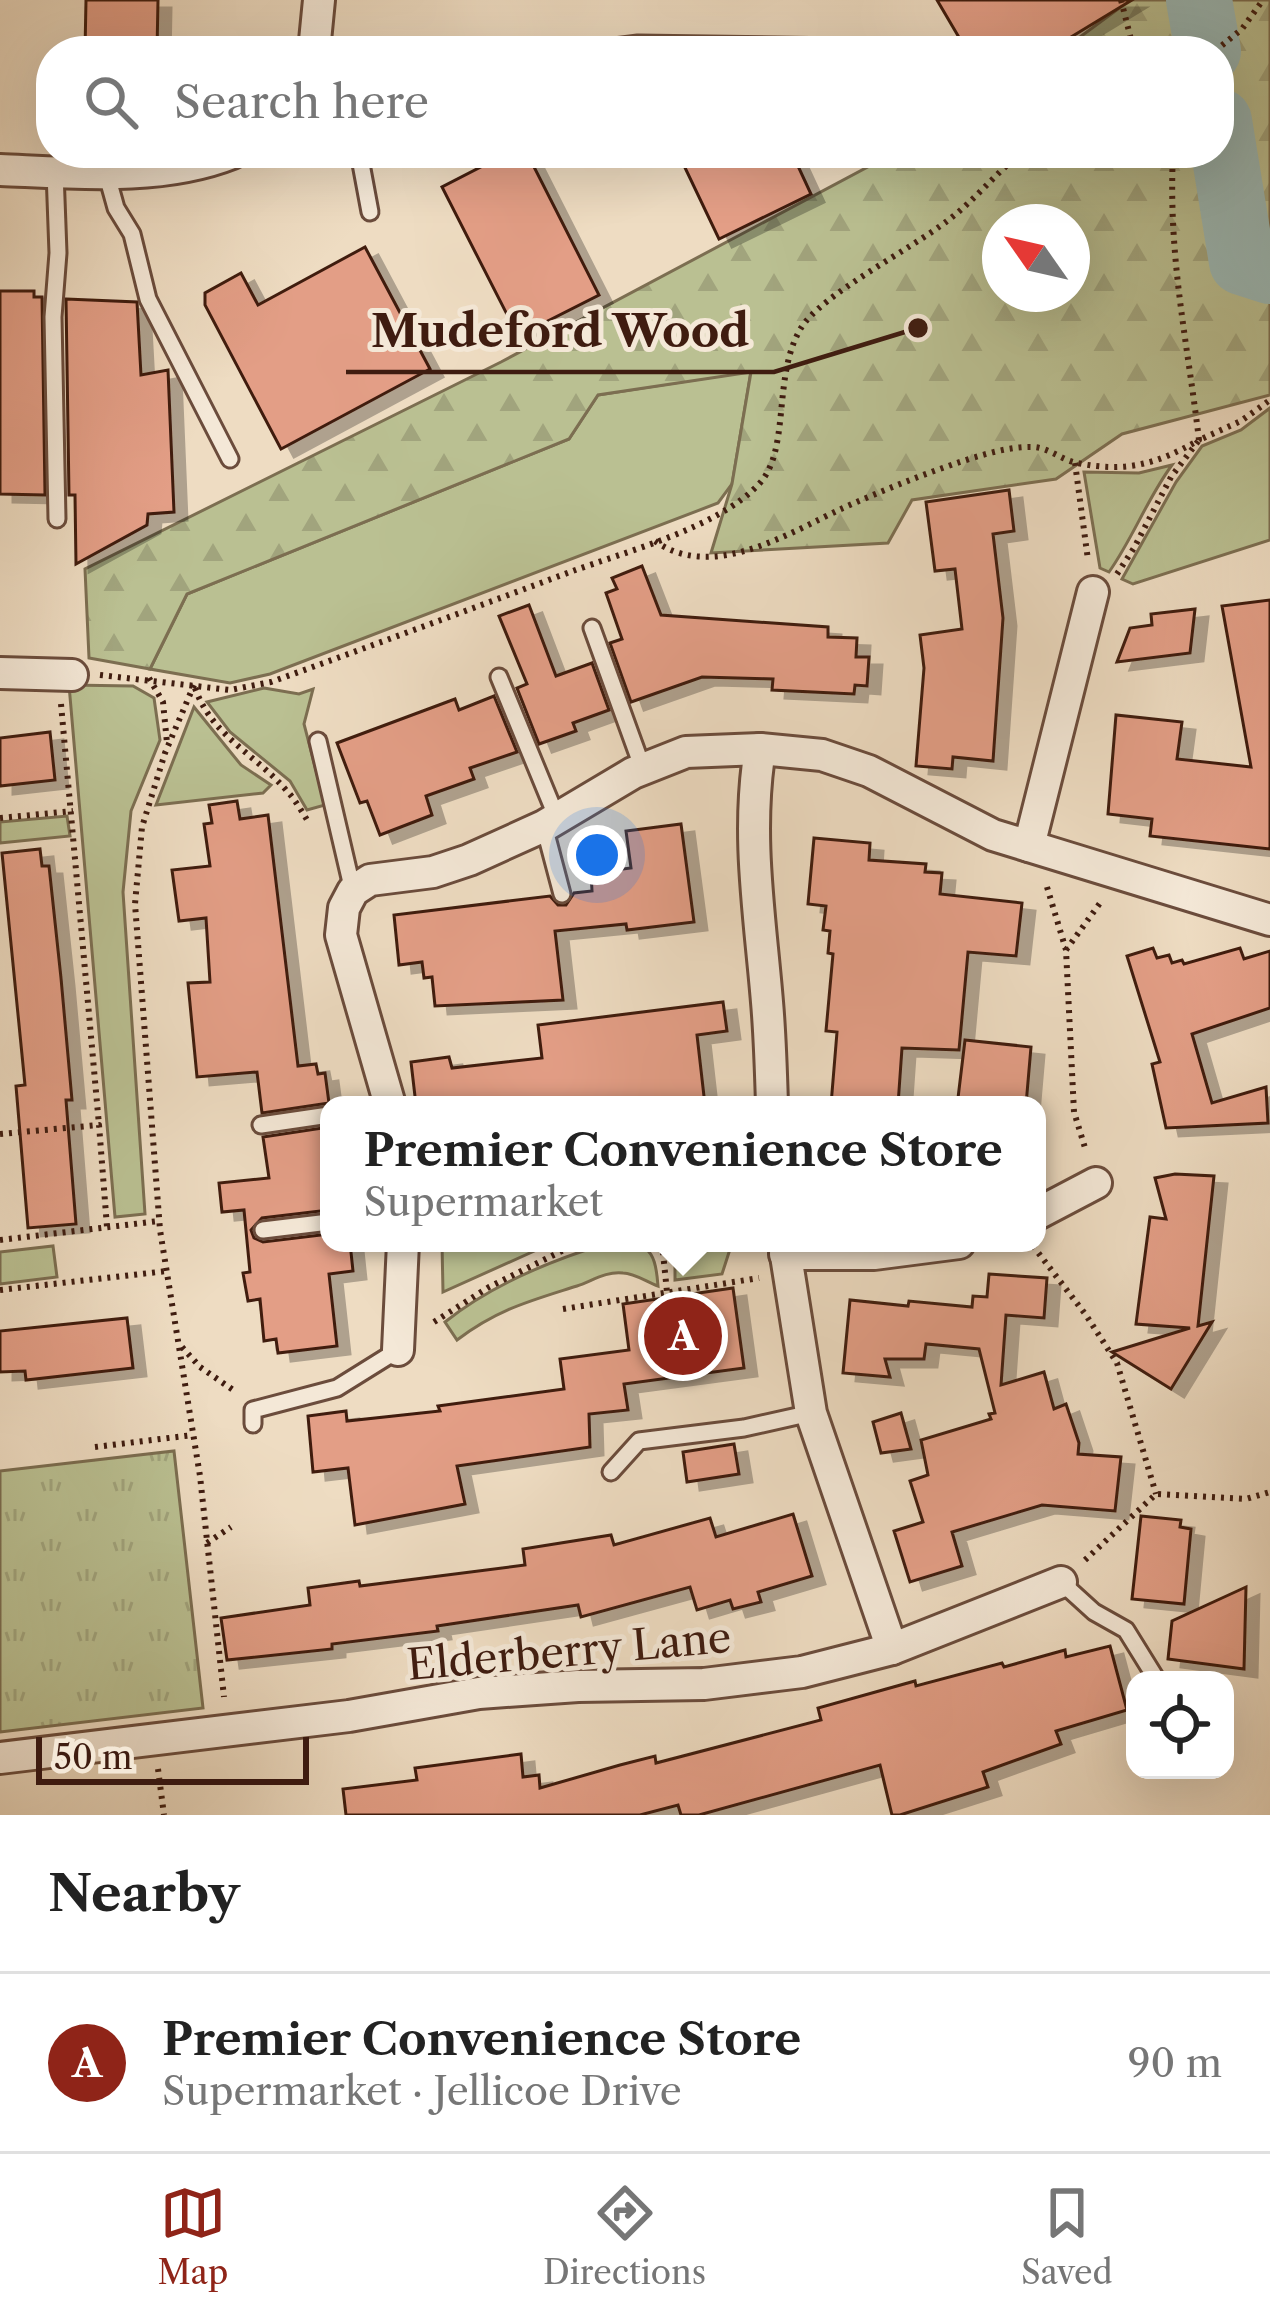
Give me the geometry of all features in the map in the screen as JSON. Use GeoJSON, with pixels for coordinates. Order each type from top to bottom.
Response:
{"type":"FeatureCollection","features":[{"type":"Feature","properties":{"kind":"street"},"geometry":{"type":"LineString","coordinates":[[315,36],[319,0]]}},
{"type":"Feature","properties":{"kind":"street"},"geometry":{"type":"LineString","coordinates":[[0,170],[169,168]]}},
{"type":"Feature","properties":{"kind":"street"},"geometry":{"type":"LineString","coordinates":[[1032,846],[1094,592]]}},
{"type":"Feature","properties":{"kind":"street"},"geometry":{"type":"LineString","coordinates":[[0,673],[65,675]]}},
{"type":"Feature","properties":{"kind":"street"},"geometry":{"type":"LineString","coordinates":[[760,749],[751,801],[772,1096]]}},
{"type":"Feature","properties":{"kind":"street"},"geometry":{"type":"LineString","coordinates":[[387,1096],[341,935],[344,908],[353,891],[370,880],[433,872],[469,860],[550,822],[643,769],[686,752],[760,749],[822,755],[993,835],[1270,920]]}},
{"type":"Feature","properties":{"kind":"street"},"geometry":{"type":"LineString","coordinates":[[1046,1209],[1096,1183]]}},
{"type":"Feature","properties":{"kind":"street"},"geometry":{"type":"LineString","coordinates":[[398,1350],[403,1252]]}},
{"type":"Feature","properties":{"kind":"street"},"geometry":{"type":"LineString","coordinates":[[786,1252],[811,1413],[892,1649]]}},
{"type":"Feature","properties":{"kind":"street"},"geometry":{"type":"LineString","coordinates":[[844,1252],[889,1252]]}},
{"type":"Feature","properties":{"kind":"street","name":"Elderberry Lane"},"geometry":{"type":"LineString","coordinates":[[0,1758],[349,1716],[479,1693],[724,1682],[802,1672],[892,1649],[1061,1582]]}},
{"type":"Feature","properties":{"kind":"lane"},"geometry":{"type":"LineString","coordinates":[[362,168],[370,212]]}},
{"type":"Feature","properties":{"kind":"lane"},"geometry":{"type":"LineString","coordinates":[[55,172],[58,253],[52,316],[57,520]]}},
{"type":"Feature","properties":{"kind":"lane"},"geometry":{"type":"LineString","coordinates":[[106,172],[116,208],[132,234],[148,299],[230,459]]}},
{"type":"Feature","properties":{"kind":"lane"},"geometry":{"type":"LineString","coordinates":[[592,628],[643,769]]}},
{"type":"Feature","properties":{"kind":"lane"},"geometry":{"type":"LineString","coordinates":[[499,677],[550,822],[562,894]]}},
{"type":"Feature","properties":{"kind":"lane"},"geometry":{"type":"LineString","coordinates":[[318,741],[353,891]]}},
{"type":"Feature","properties":{"kind":"lane"},"geometry":{"type":"LineString","coordinates":[[261,1125],[320,1116]]}},
{"type":"Feature","properties":{"kind":"lane"},"geometry":{"type":"LineString","coordinates":[[263,1230],[320,1223]]}},
{"type":"Feature","properties":{"kind":"lane"},"geometry":{"type":"LineString","coordinates":[[256,1416],[338,1388],[398,1350]]}},
{"type":"Feature","properties":{"kind":"lane"},"geometry":{"type":"LineString","coordinates":[[611,1472],[639,1441],[744,1429],[811,1413]]}},
{"type":"Feature","properties":{"kind":"lane"},"geometry":{"type":"LineString","coordinates":[[1061,1582],[1094,1612],[1126,1630],[1151,1671]]}},
{"type":"Feature","properties":{"kind":"path"},"geometry":{"type":"LineString","coordinates":[[1121,0],[1130,36]]}},
{"type":"Feature","properties":{"kind":"path"},"geometry":{"type":"LineString","coordinates":[[1232,36],[1263,0]]}},
{"type":"Feature","properties":{"kind":"path"},"geometry":{"type":"LineString","coordinates":[[107,1227],[65,675],[148,678],[230,689],[271,682],[654,541],[722,511],[762,481],[776,450],[781,386],[802,324],[824,303],[953,216],[1005,168]]}},
{"type":"Feature","properties":{"kind":"path"},"geometry":{"type":"LineString","coordinates":[[1094,592],[1115,575],[1135,548],[1171,477],[1198,440],[1173,264],[1172,168]]}},
{"type":"Feature","properties":{"kind":"path"},"geometry":{"type":"LineString","coordinates":[[654,541],[685,556],[751,549],[906,482],[1000,451],[1037,447],[1075,463],[1138,466],[1161,462],[1241,421],[1270,400]]}},
{"type":"Feature","properties":{"kind":"path"},"geometry":{"type":"LineString","coordinates":[[1075,463],[1094,592]]}},
{"type":"Feature","properties":{"kind":"path"},"geometry":{"type":"LineString","coordinates":[[148,678],[166,715],[165,753]]}},
{"type":"Feature","properties":{"kind":"path"},"geometry":{"type":"LineString","coordinates":[[194,685],[165,753],[142,827],[135,904],[160,1221],[194,1435],[227,1730]]}},
{"type":"Feature","properties":{"kind":"path"},"geometry":{"type":"LineString","coordinates":[[194,685],[214,723],[286,789],[313,837]]}},
{"type":"Feature","properties":{"kind":"path"},"geometry":{"type":"LineString","coordinates":[[0,818],[73,811]]}},
{"type":"Feature","properties":{"kind":"path"},"geometry":{"type":"LineString","coordinates":[[1032,846],[1066,950],[1074,1112],[1096,1183]]}},
{"type":"Feature","properties":{"kind":"path"},"geometry":{"type":"LineString","coordinates":[[1066,950],[1122,874]]}},
{"type":"Feature","properties":{"kind":"path"},"geometry":{"type":"LineString","coordinates":[[0,1134],[99,1124]]}},
{"type":"Feature","properties":{"kind":"path"},"geometry":{"type":"LineString","coordinates":[[0,1240],[160,1221]]}},
{"type":"Feature","properties":{"kind":"path"},"geometry":{"type":"LineString","coordinates":[[398,1350],[460,1304],[561,1252]]}},
{"type":"Feature","properties":{"kind":"path"},"geometry":{"type":"LineString","coordinates":[[663,1252],[668,1292]]}},
{"type":"Feature","properties":{"kind":"path"},"geometry":{"type":"LineString","coordinates":[[1038,1252],[1117,1363],[1156,1494]]}},
{"type":"Feature","properties":{"kind":"path"},"geometry":{"type":"LineString","coordinates":[[0,1291],[167,1271]]}},
{"type":"Feature","properties":{"kind":"path"},"geometry":{"type":"LineString","coordinates":[[563,1309],[763,1277]]}},
{"type":"Feature","properties":{"kind":"path"},"geometry":{"type":"LineString","coordinates":[[180,1344],[256,1416]]}},
{"type":"Feature","properties":{"kind":"path"},"geometry":{"type":"LineString","coordinates":[[95,1447],[194,1435]]}},
{"type":"Feature","properties":{"kind":"path"},"geometry":{"type":"LineString","coordinates":[[1061,1582],[1156,1494],[1246,1499],[1270,1492]]}},
{"type":"Feature","properties":{"kind":"path"},"geometry":{"type":"LineString","coordinates":[[207,1543],[231,1527]]}},
{"type":"Feature","properties":{"kind":"path"},"geometry":{"type":"LineString","coordinates":[[155,1742],[164,1815]]}},
{"type":"Feature","properties":{"kind":"green space"},"geometry":{"type":"Polygon","coordinates":[[[1114,0],[1270,0],[1270,395],[1122,434],[1056,479],[912,500],[888,543],[711,553],[732,484],[751,372],[598,395],[569,439],[187,594],[150,669],[89,658],[85,569],[501,362],[866,168],[1234,168],[1234,36],[1081,36],[1118,9],[1114,0]]]}},
{"type":"Feature","properties":{"kind":"green space"},"geometry":{"type":"Polygon","coordinates":[[[751,371],[732,484],[718,503],[270,674],[230,683],[150,669],[187,594],[569,439],[598,395],[751,371]]]}},
{"type":"Feature","properties":{"kind":"green space"},"geometry":{"type":"Polygon","coordinates":[[[1270,408],[1270,540],[1133,584],[1122,579],[1176,482],[1202,446],[1241,430],[1270,408]]]}},
{"type":"Feature","properties":{"kind":"green space"},"geometry":{"type":"Polygon","coordinates":[[[1172,465],[1109,572],[1100,568],[1084,472],[1139,473],[1172,465]]]}},
{"type":"Feature","properties":{"kind":"green space"},"geometry":{"type":"Polygon","coordinates":[[[69,685],[133,686],[154,698],[160,740],[131,811],[123,892],[145,1214],[115,1217],[69,685]]]}},
{"type":"Feature","properties":{"kind":"green space"},"geometry":{"type":"Polygon","coordinates":[[[264,688],[299,694],[313,689],[304,724],[325,805],[307,810],[290,781],[230,732],[207,702],[264,688]]]}},
{"type":"Feature","properties":{"kind":"green space"},"geometry":{"type":"Polygon","coordinates":[[[194,707],[241,765],[271,785],[263,793],[156,805],[194,707]]]}},
{"type":"Feature","properties":{"kind":"green space"},"geometry":{"type":"Polygon","coordinates":[[[67,816],[70,836],[0,843],[0,822],[67,816]]]}},
{"type":"Feature","properties":{"kind":"green space"},"geometry":{"type":"Polygon","coordinates":[[[53,1246],[57,1277],[0,1284],[0,1252],[53,1246]]]}},
{"type":"Feature","properties":{"kind":"green space"},"geometry":{"type":"Polygon","coordinates":[[[442,1252],[532,1252],[443,1292],[442,1252]]]}},
{"type":"Feature","properties":{"kind":"green space"},"geometry":{"type":"Polygon","coordinates":[[[580,1252],[649,1252],[658,1286],[632,1274],[611,1273],[515,1307],[457,1340],[445,1322],[482,1296],[580,1252]]]}},
{"type":"Feature","properties":{"kind":"green space"},"geometry":{"type":"Polygon","coordinates":[[[675,1252],[729,1252],[722,1274],[675,1280],[675,1252]]]}},
{"type":"Feature","properties":{"kind":"green space"},"geometry":{"type":"Polygon","coordinates":[[[174,1451],[203,1708],[0,1732],[0,1471],[174,1451]]]}},
{"type":"Feature","properties":{"kind":"building"},"geometry":{"type":"Polygon","coordinates":[[[86,0],[158,0],[157,36],[85,36],[86,0]]]}},
{"type":"Feature","properties":{"kind":"building"},"geometry":{"type":"Polygon","coordinates":[[[937,0],[1132,0],[1073,36],[958,36],[937,0]]]}},
{"type":"Feature","properties":{"kind":"building"},"geometry":{"type":"Polygon","coordinates":[[[479,168],[535,168],[599,295],[518,336],[442,187],[479,168]]]}},
{"type":"Feature","properties":{"kind":"building"},"geometry":{"type":"Polygon","coordinates":[[[685,168],[799,168],[811,194],[719,239],[685,168]]]}},
{"type":"Feature","properties":{"kind":"building"},"geometry":{"type":"Polygon","coordinates":[[[365,247],[430,369],[281,449],[205,305],[205,293],[241,273],[258,305],[365,247]]]}},
{"type":"Feature","properties":{"kind":"building"},"geometry":{"type":"Polygon","coordinates":[[[0,291],[34,291],[34,297],[42,297],[45,495],[0,494],[0,291]]]}},
{"type":"Feature","properties":{"kind":"building"},"geometry":{"type":"Polygon","coordinates":[[[66,299],[137,302],[141,375],[168,370],[174,512],[148,514],[147,525],[76,564],[75,495],[69,495],[66,299]]]}},
{"type":"Feature","properties":{"kind":"building"},"geometry":{"type":"Polygon","coordinates":[[[1009,490],[1014,531],[993,534],[1003,618],[993,761],[953,757],[952,769],[916,766],[924,668],[920,635],[962,629],[955,569],[935,571],[926,502],[1009,490]]]}},
{"type":"Feature","properties":{"kind":"building"},"geometry":{"type":"Polygon","coordinates":[[[642,566],[661,615],[828,627],[828,637],[857,638],[856,657],[869,657],[867,686],[855,685],[854,694],[772,690],[773,679],[702,677],[631,702],[610,643],[622,639],[606,593],[617,589],[612,578],[642,566]]]}},
{"type":"Feature","properties":{"kind":"building"},"geometry":{"type":"Polygon","coordinates":[[[1270,600],[1270,849],[1150,836],[1152,819],[1108,814],[1116,715],[1182,722],[1177,759],[1251,767],[1222,606],[1270,600]]]}},
{"type":"Feature","properties":{"kind":"building"},"geometry":{"type":"Polygon","coordinates":[[[529,605],[556,676],[592,663],[609,710],[573,723],[576,731],[539,744],[517,688],[527,684],[499,616],[529,605]]]}},
{"type":"Feature","properties":{"kind":"building"},"geometry":{"type":"Polygon","coordinates":[[[1195,609],[1190,653],[1117,662],[1130,628],[1152,625],[1151,614],[1195,609]]]}},
{"type":"Feature","properties":{"kind":"building"},"geometry":{"type":"Polygon","coordinates":[[[494,696],[517,752],[470,768],[474,779],[426,796],[432,815],[380,835],[367,801],[360,803],[337,743],[455,699],[459,710],[494,696]]]}},
{"type":"Feature","properties":{"kind":"building"},"geometry":{"type":"Polygon","coordinates":[[[50,732],[55,780],[0,786],[0,738],[50,732]]]}},
{"type":"Feature","properties":{"kind":"building"},"geometry":{"type":"Polygon","coordinates":[[[237,801],[240,819],[268,815],[298,1066],[316,1064],[318,1074],[325,1073],[328,1096],[320,1096],[320,1104],[262,1113],[257,1072],[197,1077],[188,983],[210,982],[206,918],[179,921],[172,870],[210,866],[204,824],[212,823],[209,805],[237,801]]]}},
{"type":"Feature","properties":{"kind":"building"},"geometry":{"type":"Polygon","coordinates":[[[681,824],[694,922],[627,930],[626,924],[555,931],[563,1000],[435,1006],[432,977],[424,978],[422,962],[399,965],[394,915],[550,896],[558,905],[566,905],[574,893],[592,891],[591,873],[631,868],[626,831],[681,824]]]}},
{"type":"Feature","properties":{"kind":"building"},"geometry":{"type":"Polygon","coordinates":[[[814,838],[870,843],[869,860],[926,864],[925,872],[942,873],[940,894],[1022,903],[1016,956],[968,952],[959,1050],[902,1048],[899,1096],[832,1096],[837,1032],[826,1031],[833,954],[828,953],[830,931],[823,930],[826,906],[808,904],[814,838]]]}},
{"type":"Feature","properties":{"kind":"building"},"geometry":{"type":"Polygon","coordinates":[[[40,849],[42,866],[49,866],[61,978],[76,1224],[28,1228],[16,1086],[25,1085],[2,853],[40,849]]]}},
{"type":"Feature","properties":{"kind":"building"},"geometry":{"type":"Polygon","coordinates":[[[1153,948],[1157,958],[1169,955],[1172,963],[1182,960],[1184,964],[1240,948],[1244,959],[1270,951],[1270,1008],[1192,1034],[1212,1103],[1266,1087],[1268,1123],[1166,1128],[1152,1064],[1160,1062],[1127,956],[1153,948]]]}},
{"type":"Feature","properties":{"kind":"building"},"geometry":{"type":"Polygon","coordinates":[[[723,1002],[727,1031],[697,1035],[704,1096],[415,1096],[411,1062],[449,1057],[452,1068],[542,1058],[538,1025],[723,1002]]]}},
{"type":"Feature","properties":{"kind":"building"},"geometry":{"type":"Polygon","coordinates":[[[965,1040],[1031,1047],[1027,1096],[958,1096],[965,1040]]]}},
{"type":"Feature","properties":{"kind":"building"},"geometry":{"type":"Polygon","coordinates":[[[320,1128],[320,1211],[262,1218],[251,1230],[263,1242],[320,1235],[320,1252],[351,1252],[353,1271],[329,1274],[337,1346],[278,1353],[276,1339],[264,1341],[260,1299],[248,1301],[243,1273],[250,1272],[244,1210],[222,1212],[219,1183],[269,1178],[263,1137],[320,1128]]]}},
{"type":"Feature","properties":{"kind":"building"},"geometry":{"type":"Polygon","coordinates":[[[1214,1176],[1198,1326],[1212,1322],[1171,1389],[1112,1352],[1190,1328],[1136,1324],[1150,1217],[1166,1219],[1155,1178],[1214,1176]]]}},
{"type":"Feature","properties":{"kind":"building"},"geometry":{"type":"Polygon","coordinates":[[[989,1274],[1047,1278],[1044,1318],[1006,1315],[1001,1385],[1044,1372],[1054,1409],[1066,1404],[1078,1454],[1121,1457],[1115,1511],[1042,1505],[952,1532],[962,1566],[910,1582],[894,1531],[923,1522],[910,1481],[928,1475],[921,1440],[991,1419],[989,1414],[995,1413],[979,1349],[926,1344],[924,1359],[885,1359],[890,1377],[843,1373],[850,1300],[972,1307],[973,1296],[987,1297],[989,1274]]]}},
{"type":"Feature","properties":{"kind":"building"},"geometry":{"type":"Polygon","coordinates":[[[733,1288],[744,1368],[624,1384],[628,1410],[589,1414],[590,1447],[457,1466],[465,1504],[355,1525],[348,1468],[313,1472],[308,1416],[346,1411],[347,1421],[440,1411],[438,1406],[564,1389],[560,1359],[629,1350],[623,1304],[733,1288]]]}},
{"type":"Feature","properties":{"kind":"building"},"geometry":{"type":"Polygon","coordinates":[[[127,1318],[133,1368],[26,1380],[25,1371],[0,1372],[0,1331],[127,1318]]]}},
{"type":"Feature","properties":{"kind":"building"},"geometry":{"type":"Polygon","coordinates":[[[901,1413],[911,1449],[881,1453],[873,1422],[901,1413]]]}},
{"type":"Feature","properties":{"kind":"building"},"geometry":{"type":"Polygon","coordinates":[[[734,1444],[739,1474],[687,1482],[683,1452],[734,1444]]]}},
{"type":"Feature","properties":{"kind":"building"},"geometry":{"type":"Polygon","coordinates":[[[793,1514],[812,1576],[758,1592],[761,1602],[733,1609],[730,1600],[697,1610],[690,1587],[581,1617],[578,1605],[437,1626],[438,1631],[332,1644],[332,1649],[227,1660],[221,1618],[310,1605],[308,1588],[525,1565],[523,1549],[611,1535],[614,1545],[710,1518],[716,1537],[793,1514]]]}},
{"type":"Feature","properties":{"kind":"building"},"geometry":{"type":"Polygon","coordinates":[[[1141,1516],[1181,1520],[1180,1527],[1191,1529],[1184,1604],[1132,1599],[1141,1516]]]}},
{"type":"Feature","properties":{"kind":"building"},"geometry":{"type":"Polygon","coordinates":[[[1246,1587],[1244,1669],[1168,1659],[1172,1621],[1246,1587]]]}},
{"type":"Feature","properties":{"kind":"building"},"geometry":{"type":"Polygon","coordinates":[[[1110,1646],[1126,1710],[1056,1731],[1061,1744],[983,1772],[988,1787],[900,1815],[892,1815],[880,1765],[699,1815],[681,1815],[678,1805],[640,1815],[346,1815],[343,1789],[417,1780],[415,1768],[521,1754],[523,1777],[539,1775],[540,1788],[655,1756],[656,1763],[821,1720],[818,1708],[915,1681],[916,1686],[1065,1650],[1066,1657],[1110,1646]]]}},
{"type":"Feature","properties":{"kind":"waterway"},"geometry":{"type":"LineString","coordinates":[[1199,0],[1205,36]]}},
{"type":"Feature","properties":{"kind":"waterway"},"geometry":{"type":"LineString","coordinates":[[1227,168],[1242,262],[1270,271]]}},
{"type":"Feature","properties":{"kind":"place","name":"Mudeford Wood"},"geometry":{"type":"Point","coordinates":[918,328]}},
{"type":"Feature","properties":{"kind":"place","name":"Premier Convenience Store"},"geometry":{"type":"Point","coordinates":[683,1336]}}]}
